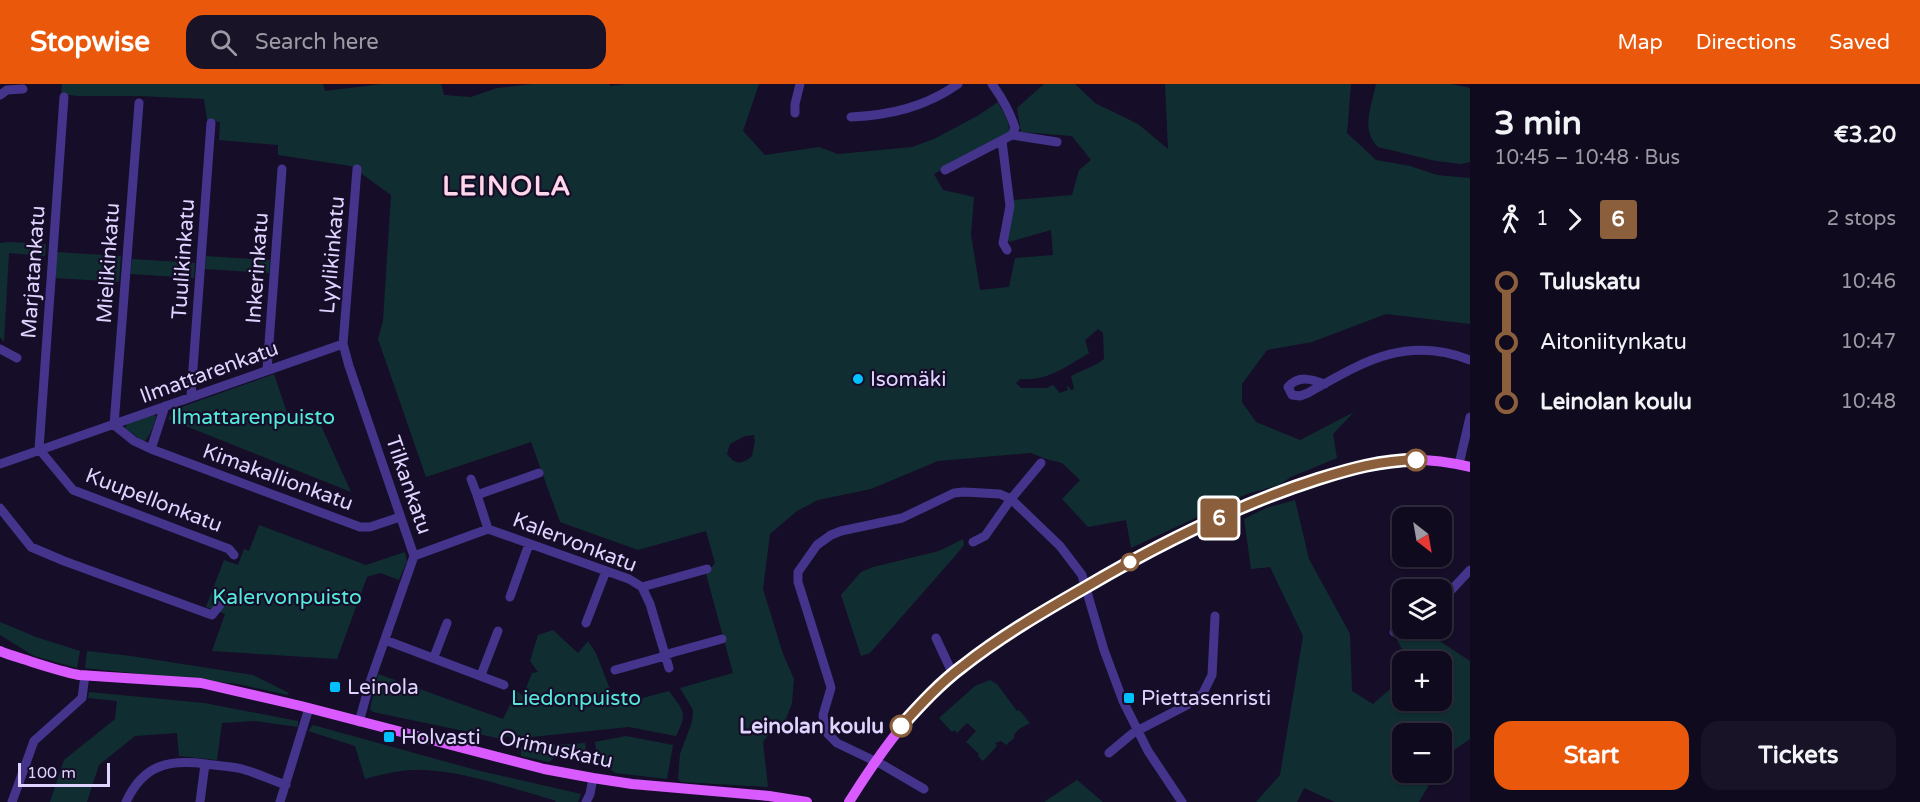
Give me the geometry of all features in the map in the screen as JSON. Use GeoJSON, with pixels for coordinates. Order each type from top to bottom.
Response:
{"type":"FeatureCollection","features":[{"type":"Feature","properties":{"kind":"main road"},"geometry":{"type":"LineString","coordinates":[[849,802],[875,761],[901,727],[954,674],[984,650],[1050,608],[1167,542],[1268,497],[1370,464],[1416,460],[1465,466]]}},
{"type":"Feature","properties":{"kind":"main road","name":"Orimuskatu"},"geometry":{"type":"LineString","coordinates":[[0,643],[20,658]]}},
{"type":"Feature","properties":{"kind":"main road","name":"Orimuskatu"},"geometry":{"type":"LineString","coordinates":[[0,651],[11,657],[61,672],[201,683],[309,708],[544,770],[633,784],[769,796],[807,802]]}},
{"type":"Feature","properties":{"kind":"street"},"geometry":{"type":"LineString","coordinates":[[795,113],[795,99],[800,84]]}},
{"type":"Feature","properties":{"kind":"street"},"geometry":{"type":"LineString","coordinates":[[851,117],[905,111],[938,97],[958,84]]}},
{"type":"Feature","properties":{"kind":"street"},"geometry":{"type":"LineString","coordinates":[[945,170],[1012,135],[1015,128],[1012,117],[992,84]]}},
{"type":"Feature","properties":{"kind":"street"},"geometry":{"type":"LineString","coordinates":[[0,94],[7,90],[23,90]]}},
{"type":"Feature","properties":{"kind":"street","name":"Marjatankatu"},"geometry":{"type":"LineString","coordinates":[[39,449],[64,97]]}},
{"type":"Feature","properties":{"kind":"street","name":"Mielikinkatu"},"geometry":{"type":"LineString","coordinates":[[114,425],[139,103]]}},
{"type":"Feature","properties":{"kind":"street","name":"Tuulikinkatu"},"geometry":{"type":"LineString","coordinates":[[191,396],[211,123]]}},
{"type":"Feature","properties":{"kind":"street"},"geometry":{"type":"LineString","coordinates":[[1012,135],[1057,142]]}},
{"type":"Feature","properties":{"kind":"street"},"geometry":{"type":"LineString","coordinates":[[1002,141],[1010,206],[1003,243],[1007,250]]}},
{"type":"Feature","properties":{"kind":"street","name":"Inkerinkatu"},"geometry":{"type":"LineString","coordinates":[[267,370],[282,169]]}},
{"type":"Feature","properties":{"kind":"street","name":"Lyylikinkatu"},"geometry":{"type":"LineString","coordinates":[[343,344],[357,170]]}},
{"type":"Feature","properties":{"kind":"street","name":"Ilmattarenkatu"},"geometry":{"type":"LineString","coordinates":[[0,464],[343,344]]}},
{"type":"Feature","properties":{"kind":"street","name":"Tilkankatu"},"geometry":{"type":"LineString","coordinates":[[343,344],[414,556],[367,692],[359,722]]}},
{"type":"Feature","properties":{"kind":"street"},"geometry":{"type":"LineString","coordinates":[[0,349],[17,358]]}},
{"type":"Feature","properties":{"kind":"street"},"geometry":{"type":"LineString","coordinates":[[1325,384],[1356,367],[1392,352],[1416,350],[1441,352],[1470,360]]}},
{"type":"Feature","properties":{"kind":"street"},"geometry":{"type":"LineString","coordinates":[[150,449],[165,406]]}},
{"type":"Feature","properties":{"kind":"street"},"geometry":{"type":"LineString","coordinates":[[1465,466],[1470,417]]}},
{"type":"Feature","properties":{"kind":"street","name":"Kimakallionkatu"},"geometry":{"type":"LineString","coordinates":[[114,425],[150,449],[360,527],[370,527],[400,517]]}},
{"type":"Feature","properties":{"kind":"street","name":"Kuupellonkatu"},"geometry":{"type":"LineString","coordinates":[[39,449],[73,490],[230,549],[234,555]]}},
{"type":"Feature","properties":{"kind":"street"},"geometry":{"type":"LineString","coordinates":[[973,542],[985,536],[1011,499],[1041,463]]}},
{"type":"Feature","properties":{"kind":"street"},"geometry":{"type":"LineString","coordinates":[[477,495],[539,473]]}},
{"type":"Feature","properties":{"kind":"street"},"geometry":{"type":"LineString","coordinates":[[471,479],[488,529]]}},
{"type":"Feature","properties":{"kind":"street"},"geometry":{"type":"LineString","coordinates":[[924,789],[875,761],[837,743],[828,734],[823,716],[831,688],[798,582],[798,572],[817,545],[841,531],[902,518],[954,494],[964,492],[1000,494],[1011,499],[1060,546],[1082,575],[1112,673],[1137,730],[1161,773],[1182,802]]}},
{"type":"Feature","properties":{"kind":"street"},"geometry":{"type":"LineString","coordinates":[[0,508],[32,547],[212,615],[220,605]]}},
{"type":"Feature","properties":{"kind":"street","name":"Kalervonkatu"},"geometry":{"type":"LineString","coordinates":[[414,556],[488,529],[629,579],[642,587],[650,604],[669,668]]}},
{"type":"Feature","properties":{"kind":"street"},"geometry":{"type":"LineString","coordinates":[[510,597],[529,544]]}},
{"type":"Feature","properties":{"kind":"street"},"geometry":{"type":"LineString","coordinates":[[642,587],[706,569]]}},
{"type":"Feature","properties":{"kind":"street"},"geometry":{"type":"LineString","coordinates":[[1452,589],[1470,570]]}},
{"type":"Feature","properties":{"kind":"street"},"geometry":{"type":"LineString","coordinates":[[586,623],[606,572]]}},
{"type":"Feature","properties":{"kind":"street"},"geometry":{"type":"LineString","coordinates":[[1108,753],[1137,730],[1197,699],[1212,675],[1215,616]]}},
{"type":"Feature","properties":{"kind":"street"},"geometry":{"type":"LineString","coordinates":[[434,657],[447,623]]}},
{"type":"Feature","properties":{"kind":"street"},"geometry":{"type":"LineString","coordinates":[[481,675],[498,632]]}},
{"type":"Feature","properties":{"kind":"street"},"geometry":{"type":"LineString","coordinates":[[936,638],[954,674]]}},
{"type":"Feature","properties":{"kind":"street"},"geometry":{"type":"LineString","coordinates":[[615,670],[722,639]]}},
{"type":"Feature","properties":{"kind":"street"},"geometry":{"type":"LineString","coordinates":[[385,640],[504,685]]}},
{"type":"Feature","properties":{"kind":"street"},"geometry":{"type":"LineString","coordinates":[[12,802],[34,741],[82,698],[86,675]]}},
{"type":"Feature","properties":{"kind":"street"},"geometry":{"type":"LineString","coordinates":[[280,802],[309,708]]}},
{"type":"Feature","properties":{"kind":"street"},"geometry":{"type":"LineString","coordinates":[[126,802],[136,784],[147,773],[158,767],[184,761],[241,768],[286,785]]}},
{"type":"Feature","properties":{"kind":"street"},"geometry":{"type":"LineString","coordinates":[[200,802],[205,764]]}},
{"type":"Feature","properties":{"kind":"street"},"geometry":{"type":"LineString","coordinates":[[586,802],[593,778]]}},
{"type":"Feature","properties":{"kind":"green space"},"geometry":{"type":"Polygon","coordinates":[[[62,84],[323,84],[325,91],[382,84],[441,84],[444,95],[471,97],[497,88],[532,84],[609,84],[610,86],[759,84],[743,131],[765,155],[819,147],[838,154],[912,147],[934,139],[998,102],[1007,119],[1010,133],[934,174],[943,190],[974,197],[971,235],[980,290],[1009,287],[1015,258],[1053,255],[1051,230],[1009,242],[1007,238],[1014,200],[1072,195],[1079,170],[1091,160],[1072,136],[1021,132],[1017,108],[1044,84],[1075,84],[1095,103],[1138,124],[1168,149],[1165,84],[1351,84],[1347,133],[1376,160],[1410,166],[1437,175],[1470,178],[1470,324],[1386,314],[1312,342],[1267,350],[1242,384],[1242,402],[1256,422],[1300,440],[1354,412],[1333,434],[1337,458],[1291,477],[1279,485],[1247,494],[1131,548],[1126,520],[1088,527],[1062,499],[1080,480],[1062,463],[1031,453],[938,461],[871,489],[818,500],[797,511],[770,534],[763,589],[783,654],[794,679],[792,703],[783,727],[774,727],[763,742],[768,787],[681,782],[678,779],[680,754],[692,722],[693,710],[680,688],[733,673],[706,574],[715,563],[706,531],[638,550],[560,522],[531,442],[426,477],[378,339],[383,321],[391,195],[351,166],[278,155],[278,145],[219,140],[220,122],[207,120],[204,99],[61,94],[62,84]],[[1098,329],[1085,340],[1089,353],[1048,375],[1040,378],[1020,379],[1016,383],[1021,388],[1046,388],[1053,385],[1060,393],[1068,390],[1067,385],[1071,390],[1074,389],[1071,376],[1104,359],[1103,333],[1098,329]],[[754,435],[745,436],[730,444],[727,454],[736,462],[748,459],[752,456],[754,435]]]}},
{"type":"Feature","properties":{"kind":"green space"},"geometry":{"type":"Polygon","coordinates":[[[1376,84],[1451,84],[1470,88],[1470,162],[1461,164],[1436,161],[1378,147],[1368,125],[1376,84]]]}},
{"type":"Feature","properties":{"kind":"green space"},"geometry":{"type":"Polygon","coordinates":[[[0,243],[46,244],[45,256],[9,253],[4,342],[0,337],[0,243]]]}},
{"type":"Feature","properties":{"kind":"green space"},"geometry":{"type":"Polygon","coordinates":[[[56,252],[121,256],[119,282],[55,278],[56,252]]]}},
{"type":"Feature","properties":{"kind":"green space"},"geometry":{"type":"Polygon","coordinates":[[[206,256],[270,260],[269,273],[205,269],[206,256]]]}},
{"type":"Feature","properties":{"kind":"green space"},"geometry":{"type":"Polygon","coordinates":[[[132,259],[195,263],[194,278],[130,274],[132,259]]]}},
{"type":"Feature","properties":{"kind":"green space","name":"Ilmattarenpuisto"},"geometry":{"type":"Polygon","coordinates":[[[274,374],[289,419],[314,410],[351,492],[168,419],[173,410],[274,374]]]}},
{"type":"Feature","properties":{"kind":"green space"},"geometry":{"type":"Polygon","coordinates":[[[151,414],[156,416],[144,442],[125,428],[127,424],[151,414]]]}},
{"type":"Feature","properties":{"kind":"green space"},"geometry":{"type":"Polygon","coordinates":[[[1295,500],[1309,559],[1350,634],[1352,691],[1373,704],[1392,687],[1392,711],[1452,711],[1452,651],[1403,651],[1397,640],[1437,639],[1470,661],[1470,739],[1452,752],[1452,723],[1392,723],[1392,783],[1430,783],[1419,802],[1335,802],[1304,788],[1297,802],[1256,802],[1280,775],[1303,636],[1270,567],[1251,569],[1244,519],[1266,508],[1295,500]]]}},
{"type":"Feature","properties":{"kind":"green space","name":"Kalervonpuisto"},"geometry":{"type":"Polygon","coordinates":[[[259,525],[366,565],[405,552],[407,561],[399,580],[380,573],[367,577],[337,659],[212,651],[225,614],[206,607],[224,560],[238,565],[244,549],[249,551],[259,525]]]}},
{"type":"Feature","properties":{"kind":"green space"},"geometry":{"type":"Polygon","coordinates":[[[963,539],[964,545],[955,556],[870,653],[861,656],[841,595],[861,572],[939,551],[963,539]]]}},
{"type":"Feature","properties":{"kind":"green space"},"geometry":{"type":"Polygon","coordinates":[[[0,622],[36,637],[80,651],[77,668],[34,656],[0,635],[0,622]]]}},
{"type":"Feature","properties":{"kind":"green space","name":"Liedonpuisto"},"geometry":{"type":"Polygon","coordinates":[[[553,630],[578,653],[588,641],[596,653],[616,705],[669,691],[683,712],[682,722],[676,736],[629,727],[512,739],[508,736],[502,739],[373,712],[370,709],[378,674],[503,719],[517,691],[523,696],[532,673],[538,672],[530,661],[538,635],[553,630]]]}},
{"type":"Feature","properties":{"kind":"green space"},"geometry":{"type":"Polygon","coordinates":[[[87,651],[253,675],[289,693],[288,695],[238,684],[85,668],[87,651]]]}},
{"type":"Feature","properties":{"kind":"green space"},"geometry":{"type":"Polygon","coordinates":[[[990,680],[997,684],[1017,711],[1019,710],[1030,723],[1019,729],[1006,745],[1001,741],[995,743],[997,746],[983,761],[966,742],[976,731],[967,723],[957,733],[954,730],[952,732],[939,718],[975,686],[990,680]]]}},
{"type":"Feature","properties":{"kind":"green space"},"geometry":{"type":"Polygon","coordinates":[[[89,692],[204,703],[298,721],[298,727],[255,721],[222,723],[217,760],[179,756],[177,733],[135,736],[99,765],[87,802],[50,802],[64,760],[115,719],[117,701],[88,698],[89,692]]]}},
{"type":"Feature","properties":{"kind":"green space"},"geometry":{"type":"Polygon","coordinates":[[[313,725],[476,770],[581,794],[578,802],[556,802],[473,777],[440,771],[401,771],[365,779],[355,746],[308,731],[313,725]]]}},
{"type":"Feature","properties":{"kind":"green space"},"geometry":{"type":"Polygon","coordinates":[[[626,736],[673,745],[667,779],[615,773],[609,768],[599,766],[595,742],[626,736]]]}},
{"type":"Feature","properties":{"kind":"green space"},"geometry":{"type":"Polygon","coordinates":[[[585,743],[588,764],[577,759],[556,756],[549,762],[521,756],[521,747],[585,743]]]}},
{"type":"Feature","properties":{"kind":"green space"},"geometry":{"type":"Polygon","coordinates":[[[1077,780],[1103,802],[1044,802],[1077,780]]]}},
{"type":"Feature","properties":{"kind":"bus line","name":"6"},"geometry":{"type":"LineString","coordinates":[[901,726],[942,684],[984,650],[1085,587],[1167,542],[1268,497],[1334,474],[1370,464],[1416,460]]}},
{"type":"Feature","properties":{"kind":"place","name":"Isomäki"},"geometry":{"type":"Point","coordinates":[858,379]}},
{"type":"Feature","properties":{"kind":"place","name":"Leinola"},"geometry":{"type":"Point","coordinates":[335,687]}},
{"type":"Feature","properties":{"kind":"place","name":"Piettasenristi"},"geometry":{"type":"Point","coordinates":[1129,698]}},
{"type":"Feature","properties":{"kind":"place","name":"Leinolan koulu"},"geometry":{"type":"Point","coordinates":[901,726]}},
{"type":"Feature","properties":{"kind":"place","name":"Holvasti"},"geometry":{"type":"Point","coordinates":[389,737]}},
{"type":"Feature","properties":{"kind":"district","name":"LEINOLA"},"geometry":{"type":"Point","coordinates":[507,186]}}]}
